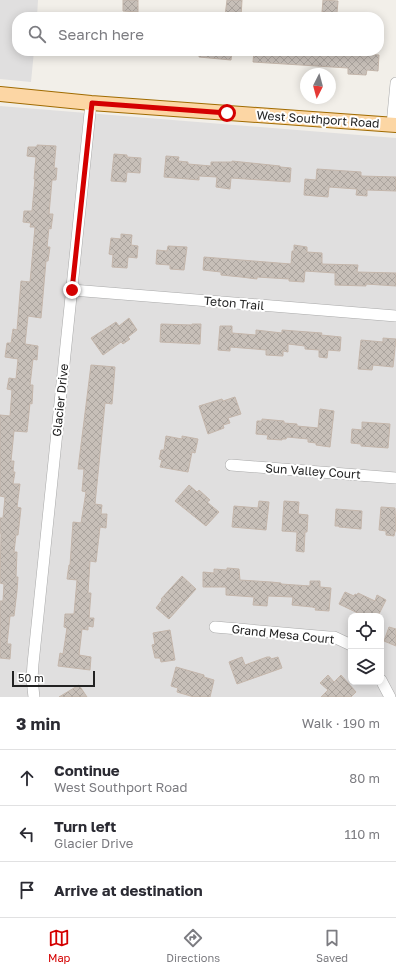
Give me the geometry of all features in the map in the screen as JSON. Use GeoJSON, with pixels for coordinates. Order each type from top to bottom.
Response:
{"type":"FeatureCollection","features":[{"type":"Feature","properties":{"kind":"main road","name":"West Southport Road"},"geometry":{"type":"LineString","coordinates":[[0,94],[92,103],[394,125]]}},
{"type":"Feature","properties":{"kind":"street"},"geometry":{"type":"LineString","coordinates":[[394,125],[396,83]]}},
{"type":"Feature","properties":{"kind":"street","name":"Glacier Drive"},"geometry":{"type":"LineString","coordinates":[[34,697],[32,679],[33,664],[92,103]]}},
{"type":"Feature","properties":{"kind":"street","name":"Teton Trail"},"geometry":{"type":"LineString","coordinates":[[72,290],[396,316]]}},
{"type":"Feature","properties":{"kind":"street","name":"Sun Valley Court"},"geometry":{"type":"LineString","coordinates":[[231,465],[396,478]]}},
{"type":"Feature","properties":{"kind":"street","name":"Grand Mesa Court"},"geometry":{"type":"LineString","coordinates":[[215,627],[329,637],[348,643]]}},
{"type":"Feature","properties":{"kind":"street"},"geometry":{"type":"LineString","coordinates":[[384,685],[390,697]]}},
{"type":"Feature","properties":{"kind":"shaded area"},"geometry":{"type":"Polygon","coordinates":[[[0,0],[38,0],[37,12],[12,12],[12,56],[34,56],[31,82],[0,79],[0,0]]]}},
{"type":"Feature","properties":{"kind":"shaded area"},"geometry":{"type":"Polygon","coordinates":[[[0,106],[396,138],[396,697],[0,697],[0,106]]]}},
{"type":"Feature","properties":{"kind":"building"},"geometry":{"type":"Polygon","coordinates":[[[123,0],[138,0],[138,12],[123,11],[123,0]]]}},
{"type":"Feature","properties":{"kind":"building"},"geometry":{"type":"Polygon","coordinates":[[[227,0],[242,0],[241,12],[226,12],[227,0]]]}},
{"type":"Feature","properties":{"kind":"building"},"geometry":{"type":"Polygon","coordinates":[[[323,0],[338,1],[337,12],[322,12],[323,0]]]}},
{"type":"Feature","properties":{"kind":"building"},"geometry":{"type":"Polygon","coordinates":[[[199,56],[231,56],[231,60],[199,56]]]}},
{"type":"Feature","properties":{"kind":"building"},"geometry":{"type":"Polygon","coordinates":[[[254,56],[379,56],[378,71],[367,70],[366,75],[348,74],[348,68],[253,62],[254,56]]]}},
{"type":"Feature","properties":{"kind":"building"},"geometry":{"type":"Polygon","coordinates":[[[37,145],[56,146],[54,168],[57,168],[56,180],[52,180],[49,214],[53,214],[51,229],[49,228],[47,247],[50,247],[48,261],[46,261],[41,318],[28,316],[25,344],[38,346],[37,360],[33,359],[30,385],[33,385],[32,404],[30,403],[27,432],[14,431],[11,461],[14,461],[13,472],[15,472],[13,484],[20,484],[17,507],[21,508],[18,535],[16,535],[14,552],[17,552],[17,591],[14,616],[10,616],[7,644],[11,644],[10,659],[0,658],[0,601],[3,601],[4,584],[0,583],[0,518],[3,518],[5,497],[0,496],[0,415],[10,416],[12,390],[7,389],[9,378],[16,379],[18,359],[5,357],[7,343],[11,343],[13,329],[17,330],[21,281],[30,282],[35,227],[30,227],[31,223],[23,222],[24,211],[32,211],[35,179],[36,157],[27,156],[28,147],[37,147],[37,145]]]}},
{"type":"Feature","properties":{"kind":"building"},"geometry":{"type":"Polygon","coordinates":[[[114,154],[141,158],[140,173],[127,172],[126,182],[111,181],[114,154]]]}},
{"type":"Feature","properties":{"kind":"building"},"geometry":{"type":"Polygon","coordinates":[[[166,156],[179,157],[178,161],[188,162],[188,164],[211,166],[211,162],[232,161],[291,168],[290,182],[231,178],[230,189],[216,187],[217,177],[199,176],[199,180],[164,177],[166,156]]]}},
{"type":"Feature","properties":{"kind":"building"},"geometry":{"type":"Polygon","coordinates":[[[317,169],[361,172],[361,176],[396,177],[396,191],[367,190],[367,196],[356,195],[357,189],[329,187],[328,197],[304,195],[305,179],[316,180],[317,169]]]}},
{"type":"Feature","properties":{"kind":"building"},"geometry":{"type":"Polygon","coordinates":[[[121,234],[132,235],[131,245],[138,246],[137,258],[128,257],[127,268],[112,267],[113,255],[109,254],[111,238],[121,239],[121,234]]]}},
{"type":"Feature","properties":{"kind":"building"},"geometry":{"type":"Polygon","coordinates":[[[294,245],[307,247],[307,252],[322,253],[322,264],[358,265],[357,272],[396,273],[396,286],[366,284],[366,286],[335,285],[335,273],[305,271],[304,282],[289,281],[289,279],[257,277],[257,279],[221,275],[221,272],[203,270],[204,257],[291,264],[294,245]]]}},
{"type":"Feature","properties":{"kind":"building"},"geometry":{"type":"Polygon","coordinates":[[[168,246],[187,247],[184,270],[170,269],[170,265],[156,264],[157,250],[167,251],[168,246]]]}},
{"type":"Feature","properties":{"kind":"building"},"geometry":{"type":"Polygon","coordinates":[[[129,318],[137,330],[128,337],[130,339],[123,344],[121,342],[103,355],[91,338],[116,322],[119,326],[129,318]]]}},
{"type":"Feature","properties":{"kind":"building"},"geometry":{"type":"Polygon","coordinates":[[[161,324],[201,324],[200,344],[160,342],[161,324]]]}},
{"type":"Feature","properties":{"kind":"building"},"geometry":{"type":"Polygon","coordinates":[[[220,326],[232,326],[232,333],[256,335],[256,330],[282,333],[282,330],[322,333],[321,335],[341,337],[340,351],[328,350],[327,358],[319,357],[319,350],[305,349],[305,346],[288,344],[288,352],[283,351],[283,356],[266,355],[266,350],[230,347],[230,351],[218,350],[220,326]]]}},
{"type":"Feature","properties":{"kind":"building"},"geometry":{"type":"Polygon","coordinates":[[[383,338],[396,339],[393,367],[373,365],[372,370],[358,369],[361,340],[383,342],[383,338]]]}},
{"type":"Feature","properties":{"kind":"building"},"geometry":{"type":"Polygon","coordinates":[[[91,365],[115,367],[112,404],[105,403],[95,504],[102,505],[101,514],[107,514],[106,528],[100,527],[96,562],[90,561],[88,593],[91,593],[89,618],[94,618],[93,627],[88,626],[88,630],[82,629],[79,655],[91,657],[90,670],[58,666],[60,653],[63,654],[67,628],[64,627],[65,614],[74,614],[77,580],[67,579],[70,565],[73,522],[81,523],[86,492],[82,491],[84,469],[78,469],[91,365]]]}},
{"type":"Feature","properties":{"kind":"building"},"geometry":{"type":"Polygon","coordinates":[[[235,397],[241,414],[228,418],[230,423],[223,425],[224,428],[208,434],[199,406],[222,399],[223,401],[235,397]]]}},
{"type":"Feature","properties":{"kind":"building"},"geometry":{"type":"Polygon","coordinates":[[[320,409],[334,411],[330,447],[316,445],[316,443],[308,442],[308,439],[287,437],[286,439],[282,440],[267,439],[268,435],[256,434],[257,421],[262,421],[262,419],[284,421],[284,423],[297,424],[297,426],[318,428],[320,409]]]}},
{"type":"Feature","properties":{"kind":"building"},"geometry":{"type":"Polygon","coordinates":[[[362,422],[390,424],[388,448],[361,446],[361,444],[351,443],[352,429],[362,430],[362,422]]]}},
{"type":"Feature","properties":{"kind":"building"},"geometry":{"type":"Polygon","coordinates":[[[166,436],[182,439],[182,436],[198,439],[195,453],[192,452],[188,472],[160,467],[162,460],[159,459],[161,450],[164,450],[166,436]]]}},
{"type":"Feature","properties":{"kind":"building"},"geometry":{"type":"Polygon","coordinates":[[[189,485],[197,492],[199,490],[210,500],[207,502],[219,512],[206,526],[175,501],[189,485]]]}},
{"type":"Feature","properties":{"kind":"building"},"geometry":{"type":"Polygon","coordinates":[[[259,501],[269,502],[266,530],[232,527],[234,506],[258,508],[259,501]]]}},
{"type":"Feature","properties":{"kind":"building"},"geometry":{"type":"Polygon","coordinates":[[[284,501],[299,502],[298,514],[308,515],[304,552],[296,551],[297,532],[282,531],[284,501]]]}},
{"type":"Feature","properties":{"kind":"building"},"geometry":{"type":"Polygon","coordinates":[[[381,507],[395,508],[396,531],[394,536],[386,535],[386,531],[379,530],[381,507]]]}},
{"type":"Feature","properties":{"kind":"building"},"geometry":{"type":"Polygon","coordinates":[[[336,509],[362,511],[361,529],[335,526],[336,509]]]}},
{"type":"Feature","properties":{"kind":"building"},"geometry":{"type":"Polygon","coordinates":[[[227,568],[239,569],[240,580],[310,586],[310,581],[320,581],[320,587],[331,588],[329,611],[315,610],[316,608],[312,607],[292,605],[293,597],[268,596],[267,606],[253,605],[254,597],[226,595],[226,587],[203,587],[203,572],[214,573],[214,569],[227,570],[227,568]]]}},
{"type":"Feature","properties":{"kind":"building"},"geometry":{"type":"Polygon","coordinates":[[[182,576],[196,589],[169,619],[156,608],[162,600],[161,599],[182,576]]]}},
{"type":"Feature","properties":{"kind":"building"},"geometry":{"type":"Polygon","coordinates":[[[345,592],[354,596],[358,593],[375,601],[377,595],[386,600],[380,613],[358,613],[339,604],[345,592]]]}},
{"type":"Feature","properties":{"kind":"building"},"geometry":{"type":"Polygon","coordinates":[[[389,627],[396,629],[396,646],[384,641],[389,627]]]}},
{"type":"Feature","properties":{"kind":"building"},"geometry":{"type":"Polygon","coordinates":[[[170,630],[175,660],[161,662],[160,658],[155,658],[152,645],[155,644],[153,633],[170,630]]]}},
{"type":"Feature","properties":{"kind":"building"},"geometry":{"type":"Polygon","coordinates":[[[242,657],[245,665],[267,657],[270,657],[271,659],[278,657],[282,668],[237,684],[229,662],[242,657]]]}},
{"type":"Feature","properties":{"kind":"building"},"geometry":{"type":"Polygon","coordinates":[[[176,667],[204,675],[204,677],[214,680],[210,697],[194,697],[177,692],[178,688],[171,686],[176,667]]]}},
{"type":"Feature","properties":{"kind":"building"},"geometry":{"type":"Polygon","coordinates":[[[328,675],[334,682],[341,675],[348,685],[350,685],[356,692],[351,697],[321,697],[328,690],[320,683],[328,675]]]}},
{"type":"Feature","properties":{"kind":"building"},"geometry":{"type":"Polygon","coordinates":[[[79,685],[87,697],[59,697],[79,685]]]}},
{"type":"Feature","properties":{"kind":"route"},"geometry":{"type":"LineString","coordinates":[[72,290],[92,103],[227,113]]}}]}
